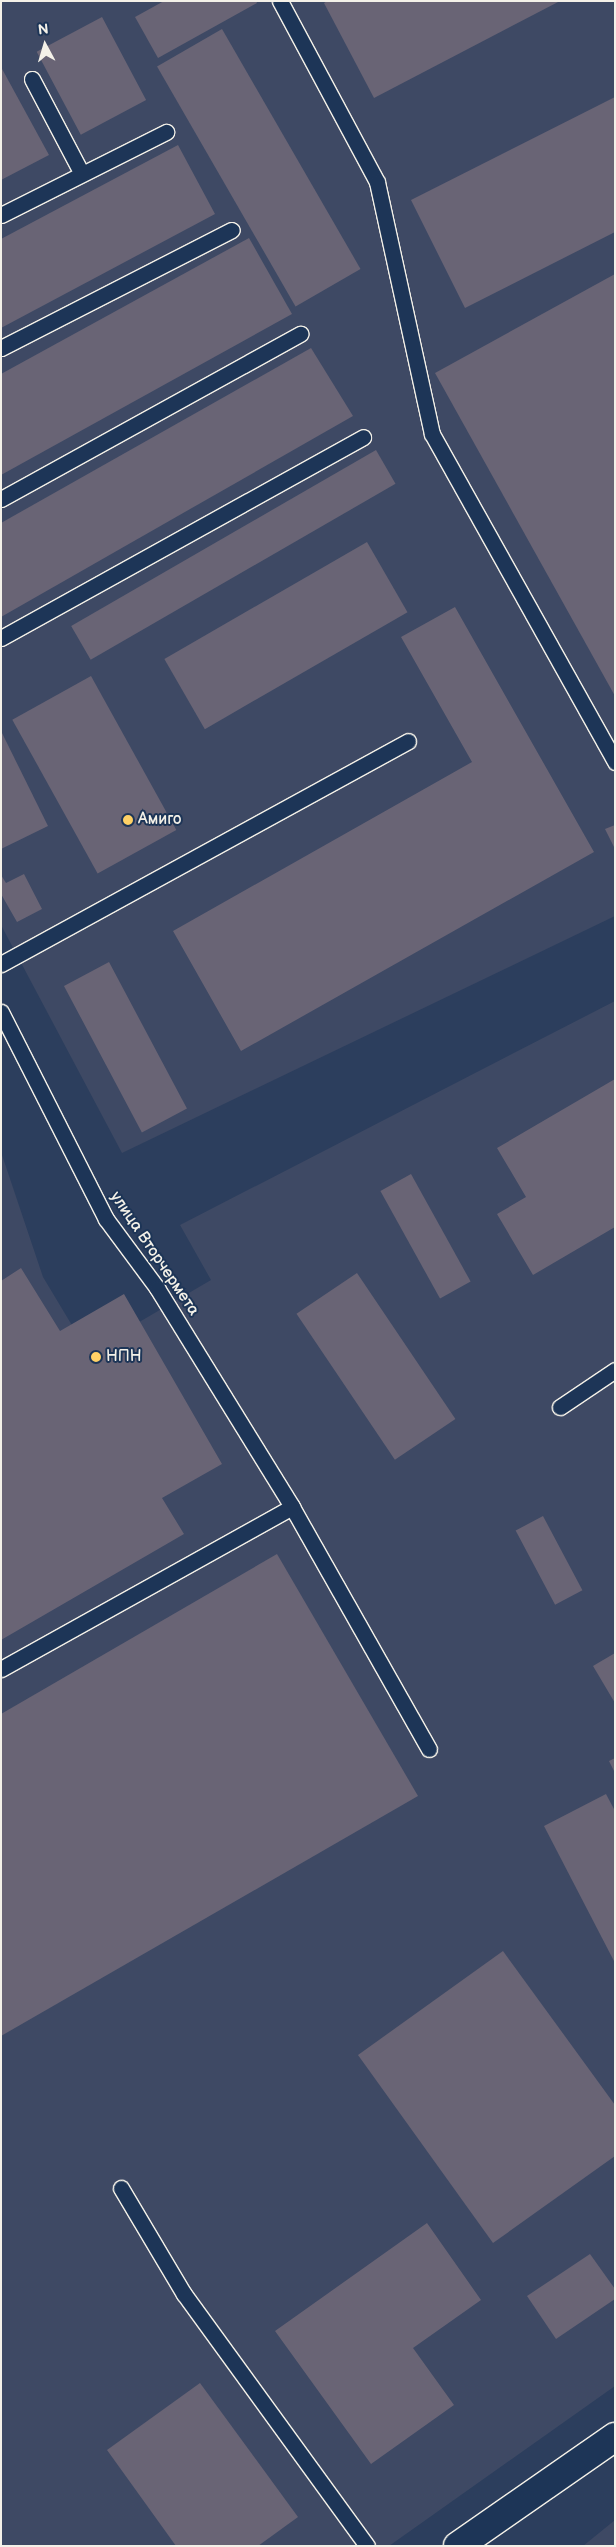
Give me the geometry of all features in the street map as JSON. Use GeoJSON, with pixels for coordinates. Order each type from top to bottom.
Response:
{"type":"FeatureCollection","features":[{"type":"Feature","properties":{"kind":"street"},"geometry":{"type":"LineString","coordinates":[[458,2546],[613,2441]]}},
{"type":"Feature","properties":{"kind":"lane"},"geometry":{"type":"LineString","coordinates":[[280,1],[376,182],[432,434],[615,762]]}},
{"type":"Feature","properties":{"kind":"lane"},"geometry":{"type":"LineString","coordinates":[[32,79],[82,174]]}},
{"type":"Feature","properties":{"kind":"lane"},"geometry":{"type":"LineString","coordinates":[[1,215],[166,132]]}},
{"type":"Feature","properties":{"kind":"lane"},"geometry":{"type":"LineString","coordinates":[[1,348],[232,230]]}},
{"type":"Feature","properties":{"kind":"lane"},"geometry":{"type":"LineString","coordinates":[[1,499],[300,334]]}},
{"type":"Feature","properties":{"kind":"lane"},"geometry":{"type":"LineString","coordinates":[[1,638],[362,436]]}},
{"type":"Feature","properties":{"kind":"lane"},"geometry":{"type":"LineString","coordinates":[[1,964],[408,741]]}},
{"type":"Feature","properties":{"kind":"lane","name":"улица Вторчермета"},"geometry":{"type":"LineString","coordinates":[[1,1012],[106,1219],[157,1288],[292,1507],[429,1749]]}},
{"type":"Feature","properties":{"kind":"lane"},"geometry":{"type":"LineString","coordinates":[[560,1407],[615,1370]]}},
{"type":"Feature","properties":{"kind":"lane"},"geometry":{"type":"LineString","coordinates":[[1,1669],[292,1507]]}},
{"type":"Feature","properties":{"kind":"lane"},"geometry":{"type":"LineString","coordinates":[[121,2188],[184,2294],[367,2546]]}},
{"type":"Feature","properties":{"kind":"shaded area"},"geometry":{"type":"Polygon","coordinates":[[[1,1],[615,1],[615,916],[122,1153],[1,925],[1,1]]]}},
{"type":"Feature","properties":{"kind":"shaded area"},"geometry":{"type":"Polygon","coordinates":[[[615,1001],[615,2386],[389,2546],[1,2546],[1,1152],[43,1277],[88,1352],[211,1280],[180,1225],[615,1001]]]}},
{"type":"Feature","properties":{"kind":"shaded area"},"geometry":{"type":"Polygon","coordinates":[[[615,2520],[615,2546],[583,2546],[615,2520]]]}},
{"type":"Feature","properties":{"kind":"building"},"geometry":{"type":"Polygon","coordinates":[[[164,1],[256,1],[257,3],[158,58],[135,17],[164,1]]]}},
{"type":"Feature","properties":{"kind":"building"},"geometry":{"type":"Polygon","coordinates":[[[327,1],[560,1],[374,98],[324,3],[327,1]]]}},
{"type":"Feature","properties":{"kind":"building"},"geometry":{"type":"Polygon","coordinates":[[[102,17],[146,100],[81,135],[37,52],[102,17]]]}},
{"type":"Feature","properties":{"kind":"building"},"geometry":{"type":"Polygon","coordinates":[[[222,29],[360,269],[296,306],[157,67],[222,29]]]}},
{"type":"Feature","properties":{"kind":"building"},"geometry":{"type":"Polygon","coordinates":[[[1,67],[49,155],[1,180],[1,67]]]}},
{"type":"Feature","properties":{"kind":"building"},"geometry":{"type":"Polygon","coordinates":[[[615,97],[615,232],[465,308],[411,200],[615,97]]]}},
{"type":"Feature","properties":{"kind":"building"},"geometry":{"type":"Polygon","coordinates":[[[178,145],[215,214],[1,328],[1,239],[178,145]]]}},
{"type":"Feature","properties":{"kind":"building"},"geometry":{"type":"Polygon","coordinates":[[[249,238],[292,314],[1,475],[1,374],[249,238]]]}},
{"type":"Feature","properties":{"kind":"building"},"geometry":{"type":"Polygon","coordinates":[[[615,274],[615,696],[435,373],[615,274]]]}},
{"type":"Feature","properties":{"kind":"building"},"geometry":{"type":"Polygon","coordinates":[[[311,348],[353,416],[1,617],[1,523],[311,348]]]}},
{"type":"Feature","properties":{"kind":"building"},"geometry":{"type":"Polygon","coordinates":[[[376,450],[396,484],[91,660],[71,626],[376,450]]]}},
{"type":"Feature","properties":{"kind":"building"},"geometry":{"type":"Polygon","coordinates":[[[367,542],[408,612],[205,729],[164,659],[367,542]]]}},
{"type":"Feature","properties":{"kind":"building"},"geometry":{"type":"Polygon","coordinates":[[[455,607],[594,852],[241,1051],[173,931],[472,762],[401,637],[455,607]]]}},
{"type":"Feature","properties":{"kind":"building"},"geometry":{"type":"Polygon","coordinates":[[[91,676],[176,830],[98,874],[12,720],[91,676]]]}},
{"type":"Feature","properties":{"kind":"building"},"geometry":{"type":"Polygon","coordinates":[[[1,731],[48,826],[1,849],[1,731]]]}},
{"type":"Feature","properties":{"kind":"building"},"geometry":{"type":"Polygon","coordinates":[[[615,825],[615,849],[605,829],[615,825]]]}},
{"type":"Feature","properties":{"kind":"building"},"geometry":{"type":"Polygon","coordinates":[[[24,874],[42,909],[17,922],[1,894],[1,875],[6,883],[24,874]]]}},
{"type":"Feature","properties":{"kind":"building"},"geometry":{"type":"Polygon","coordinates":[[[109,962],[187,1109],[142,1133],[64,986],[109,962]]]}},
{"type":"Feature","properties":{"kind":"building"},"geometry":{"type":"Polygon","coordinates":[[[615,1079],[615,1227],[533,1275],[497,1214],[526,1197],[497,1148],[615,1079]]]}},
{"type":"Feature","properties":{"kind":"building"},"geometry":{"type":"Polygon","coordinates":[[[411,1174],[471,1282],[440,1299],[380,1191],[411,1174]]]}},
{"type":"Feature","properties":{"kind":"building"},"geometry":{"type":"Polygon","coordinates":[[[21,1268],[60,1331],[124,1294],[222,1464],[162,1498],[184,1534],[1,1640],[1,1281],[21,1268]]]}},
{"type":"Feature","properties":{"kind":"building"},"geometry":{"type":"Polygon","coordinates":[[[357,1273],[455,1419],[395,1460],[296,1314],[357,1273]]]}},
{"type":"Feature","properties":{"kind":"building"},"geometry":{"type":"Polygon","coordinates":[[[543,1516],[582,1590],[555,1605],[516,1531],[543,1516]]]}},
{"type":"Feature","properties":{"kind":"building"},"geometry":{"type":"Polygon","coordinates":[[[277,1554],[418,1796],[1,2036],[1,1714],[277,1554]]]}},
{"type":"Feature","properties":{"kind":"building"},"geometry":{"type":"Polygon","coordinates":[[[615,1653],[615,1703],[593,1666],[615,1653]]]}},
{"type":"Feature","properties":{"kind":"building"},"geometry":{"type":"Polygon","coordinates":[[[615,1758],[615,1773],[609,1761],[615,1758]]]}},
{"type":"Feature","properties":{"kind":"building"},"geometry":{"type":"Polygon","coordinates":[[[606,1794],[615,1811],[615,1963],[544,1826],[606,1794]]]}},
{"type":"Feature","properties":{"kind":"building"},"geometry":{"type":"Polygon","coordinates":[[[503,1951],[615,2105],[615,2156],[493,2243],[358,2055],[503,1951]]]}},
{"type":"Feature","properties":{"kind":"building"},"geometry":{"type":"Polygon","coordinates":[[[427,2223],[481,2300],[413,2348],[454,2405],[371,2464],[275,2331],[427,2223]]]}},
{"type":"Feature","properties":{"kind":"building"},"geometry":{"type":"Polygon","coordinates":[[[590,2254],[615,2289],[615,2299],[556,2339],[527,2296],[590,2254]]]}},
{"type":"Feature","properties":{"kind":"building"},"geometry":{"type":"Polygon","coordinates":[[[200,2383],[298,2517],[258,2546],[176,2546],[107,2450],[200,2383]]]}},
{"type":"Feature","properties":{"kind":"place","name":"Амиго"},"geometry":{"type":"Point","coordinates":[128,820]}},
{"type":"Feature","properties":{"kind":"place","name":"НПН"},"geometry":{"type":"Point","coordinates":[96,1357]}}]}
